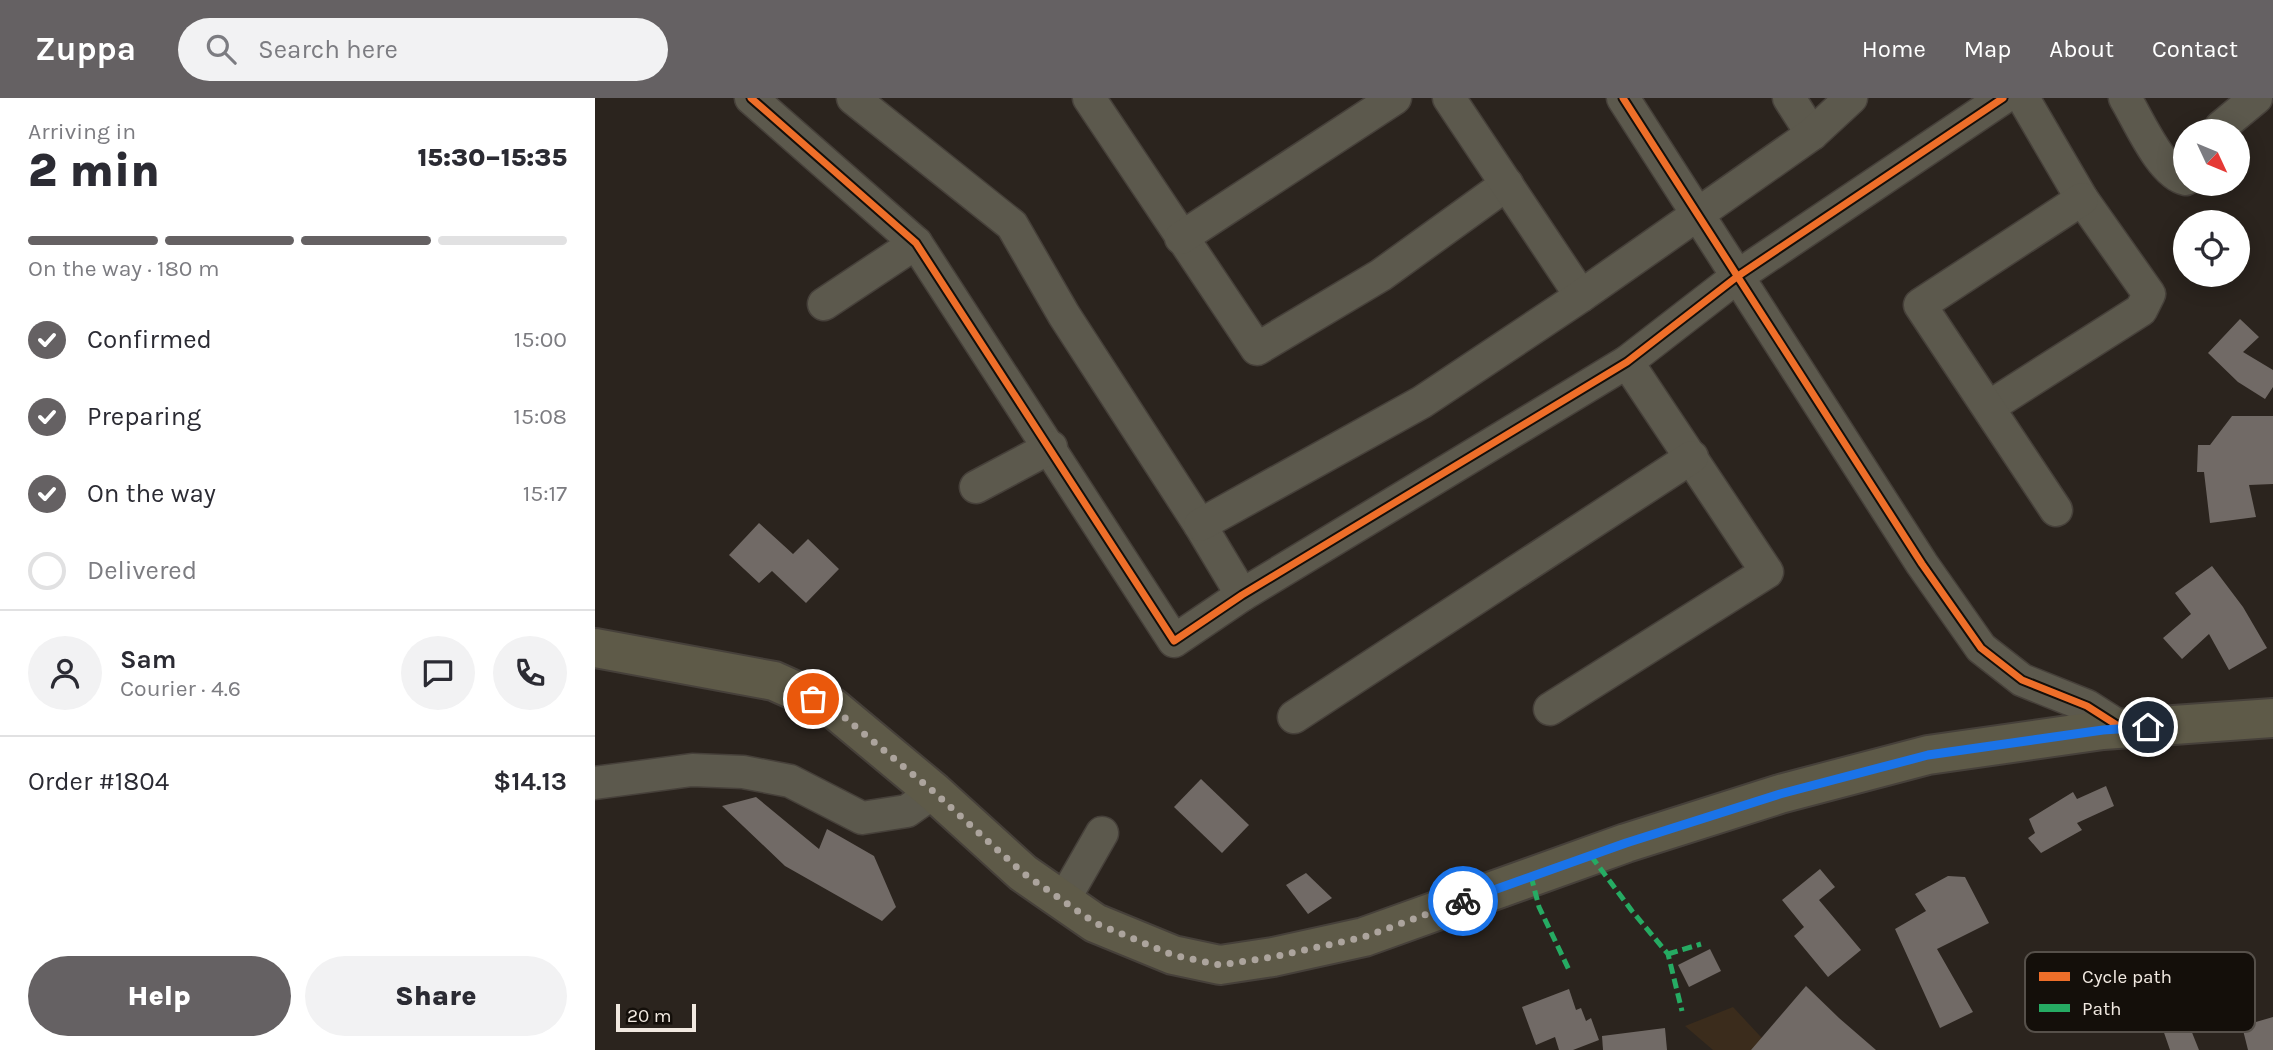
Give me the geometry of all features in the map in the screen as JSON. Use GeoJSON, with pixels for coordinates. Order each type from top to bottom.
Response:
{"type":"FeatureCollection","features":[{"type":"Feature","properties":{"kind":"highway"},"geometry":{"type":"LineString","coordinates":[[595,648],[774,681],[832,707],[934,792],[1023,873],[1095,923],[1173,955],[1220,965],[1273,957],[1364,937],[1626,843],[1780,794],[1928,755],[2123,729],[2273,718]]}},
{"type":"Feature","properties":{"kind":"street"},"geometry":{"type":"LineString","coordinates":[[751,98],[916,243],[1051,447],[1174,641],[1242,595],[1627,362],[1738,276],[2003,98]]}},
{"type":"Feature","properties":{"kind":"street"},"geometry":{"type":"LineString","coordinates":[[853,98],[1012,225],[1064,315],[1201,525],[1242,595]]}},
{"type":"Feature","properties":{"kind":"street"},"geometry":{"type":"LineString","coordinates":[[1089,98],[1257,349],[1381,275],[1507,184]]}},
{"type":"Feature","properties":{"kind":"street"},"geometry":{"type":"LineString","coordinates":[[1181,238],[1395,98]]}},
{"type":"Feature","properties":{"kind":"street"},"geometry":{"type":"LineString","coordinates":[[1449,98],[1581,296]]}},
{"type":"Feature","properties":{"kind":"street"},"geometry":{"type":"LineString","coordinates":[[1623,98],[1922,564],[1981,648],[2022,680],[2087,706],[2123,729]]}},
{"type":"Feature","properties":{"kind":"street"},"geometry":{"type":"LineString","coordinates":[[1789,98],[1812,134]]}},
{"type":"Feature","properties":{"kind":"street"},"geometry":{"type":"LineString","coordinates":[[1201,525],[1422,402],[1581,296],[1812,134],[1851,98]]}},
{"type":"Feature","properties":{"kind":"street"},"geometry":{"type":"LineString","coordinates":[[1989,407],[2141,310],[2149,294],[2082,199],[2023,98]]}},
{"type":"Feature","properties":{"kind":"street"},"geometry":{"type":"LineString","coordinates":[[2125,98],[2166,167],[2173,173]]}},
{"type":"Feature","properties":{"kind":"street"},"geometry":{"type":"LineString","coordinates":[[2231,119],[2256,98]]}},
{"type":"Feature","properties":{"kind":"street"},"geometry":{"type":"LineString","coordinates":[[2056,510],[1920,305],[2082,199]]}},
{"type":"Feature","properties":{"kind":"street"},"geometry":{"type":"LineString","coordinates":[[824,304],[916,243]]}},
{"type":"Feature","properties":{"kind":"street"},"geometry":{"type":"LineString","coordinates":[[1550,709],[1767,572],[1627,362]]}},
{"type":"Feature","properties":{"kind":"street"},"geometry":{"type":"LineString","coordinates":[[975,487],[1051,447]]}},
{"type":"Feature","properties":{"kind":"street"},"geometry":{"type":"LineString","coordinates":[[1294,717],[1692,457]]}},
{"type":"Feature","properties":{"kind":"street"},"geometry":{"type":"LineString","coordinates":[[595,783],[692,770],[743,772],[790,781],[862,818],[907,811],[934,792]]}},
{"type":"Feature","properties":{"kind":"street"},"geometry":{"type":"LineString","coordinates":[[1063,901],[1102,833]]}},
{"type":"Feature","properties":{"kind":"shaded area"},"geometry":{"type":"Polygon","coordinates":[[[1733,1007],[1773,1050],[1713,1050],[1685,1026],[1733,1007]]]}},
{"type":"Feature","properties":{"kind":"building"},"geometry":{"type":"Polygon","coordinates":[[[2240,319],[2259,337],[2243,352],[2273,370],[2273,387],[2265,399],[2238,382],[2208,353],[2240,319]]]}},
{"type":"Feature","properties":{"kind":"building"},"geometry":{"type":"Polygon","coordinates":[[[2232,416],[2273,416],[2273,484],[2249,485],[2256,517],[2210,523],[2204,472],[2197,472],[2198,445],[2210,445],[2232,416]]]}},
{"type":"Feature","properties":{"kind":"building"},"geometry":{"type":"Polygon","coordinates":[[[759,523],[793,554],[808,539],[839,569],[806,603],[772,571],[759,583],[729,555],[759,523]]]}},
{"type":"Feature","properties":{"kind":"building"},"geometry":{"type":"Polygon","coordinates":[[[2212,566],[2243,607],[2267,648],[2229,670],[2209,634],[2182,659],[2163,638],[2191,614],[2175,593],[2212,566]]]}},
{"type":"Feature","properties":{"kind":"building"},"geometry":{"type":"Polygon","coordinates":[[[1201,779],[1249,825],[1222,853],[1174,807],[1201,779]]]}},
{"type":"Feature","properties":{"kind":"building"},"geometry":{"type":"Polygon","coordinates":[[[2106,786],[2114,806],[2077,823],[2082,830],[2041,853],[2028,838],[2035,833],[2029,819],[2073,792],[2077,799],[2106,786]]]}},
{"type":"Feature","properties":{"kind":"building"},"geometry":{"type":"Polygon","coordinates":[[[756,797],[819,849],[827,829],[874,856],[896,907],[882,921],[785,866],[722,806],[756,797]]]}},
{"type":"Feature","properties":{"kind":"building"},"geometry":{"type":"Polygon","coordinates":[[[1820,869],[1835,887],[1819,900],[1861,950],[1828,977],[1794,936],[1804,927],[1782,900],[1820,869]]]}},
{"type":"Feature","properties":{"kind":"building"},"geometry":{"type":"Polygon","coordinates":[[[1306,873],[1332,898],[1308,914],[1286,885],[1306,873]]]}},
{"type":"Feature","properties":{"kind":"building"},"geometry":{"type":"Polygon","coordinates":[[[1948,876],[1965,877],[1989,923],[1937,949],[1973,1012],[1940,1028],[1895,929],[1926,911],[1915,894],[1948,876]]]}},
{"type":"Feature","properties":{"kind":"building"},"geometry":{"type":"Polygon","coordinates":[[[1710,949],[1721,971],[1689,987],[1678,965],[1710,949]]]}},
{"type":"Feature","properties":{"kind":"building"},"geometry":{"type":"Polygon","coordinates":[[[1806,986],[1839,1018],[1876,1050],[1751,1050],[1806,986]]]}},
{"type":"Feature","properties":{"kind":"building"},"geometry":{"type":"Polygon","coordinates":[[[1569,989],[1576,1010],[1581,1008],[1586,1021],[1591,1018],[1599,1040],[1573,1050],[1559,1050],[1555,1037],[1536,1045],[1522,1007],[1569,989]]]}},
{"type":"Feature","properties":{"kind":"building"},"geometry":{"type":"Polygon","coordinates":[[[2273,1017],[2273,1050],[2248,1050],[2244,1032],[2255,1032],[2255,1022],[2273,1017]]]}},
{"type":"Feature","properties":{"kind":"building"},"geometry":{"type":"Polygon","coordinates":[[[1665,1028],[1667,1050],[1603,1050],[1602,1036],[1665,1028]]]}},
{"type":"Feature","properties":{"kind":"building"},"geometry":{"type":"Polygon","coordinates":[[[2164,1032],[2192,1032],[2199,1050],[2170,1050],[2164,1032]]]}},
{"type":"Feature","properties":{"kind":"marked path"},"geometry":{"type":"LineString","coordinates":[[1591,856],[1668,954],[1682,1011]]}},
{"type":"Feature","properties":{"kind":"marked path"},"geometry":{"type":"LineString","coordinates":[[1531,876],[1539,907],[1570,972]]}},
{"type":"Feature","properties":{"kind":"marked path"},"geometry":{"type":"LineString","coordinates":[[1668,954],[1701,944]]}},
{"type":"Feature","properties":{"kind":"cycle path"},"geometry":{"type":"LineString","coordinates":[[751,98],[916,243],[1174,641],[1242,595],[1627,362],[1738,276],[2003,98]]}},
{"type":"Feature","properties":{"kind":"cycle path"},"geometry":{"type":"LineString","coordinates":[[1623,98],[1922,564],[1981,648],[2022,680],[2087,706],[2123,729]]}},
{"type":"Feature","properties":{"kind":"way so far"},"geometry":{"type":"LineString","coordinates":[[813,699],[832,707],[934,792],[1023,873],[1095,923],[1173,955],[1220,965],[1273,957],[1364,937],[1463,901]]}},
{"type":"Feature","properties":{"kind":"route"},"geometry":{"type":"LineString","coordinates":[[1463,901],[1626,843],[1780,794],[1928,755],[2103,730],[2148,727]]}}]}
